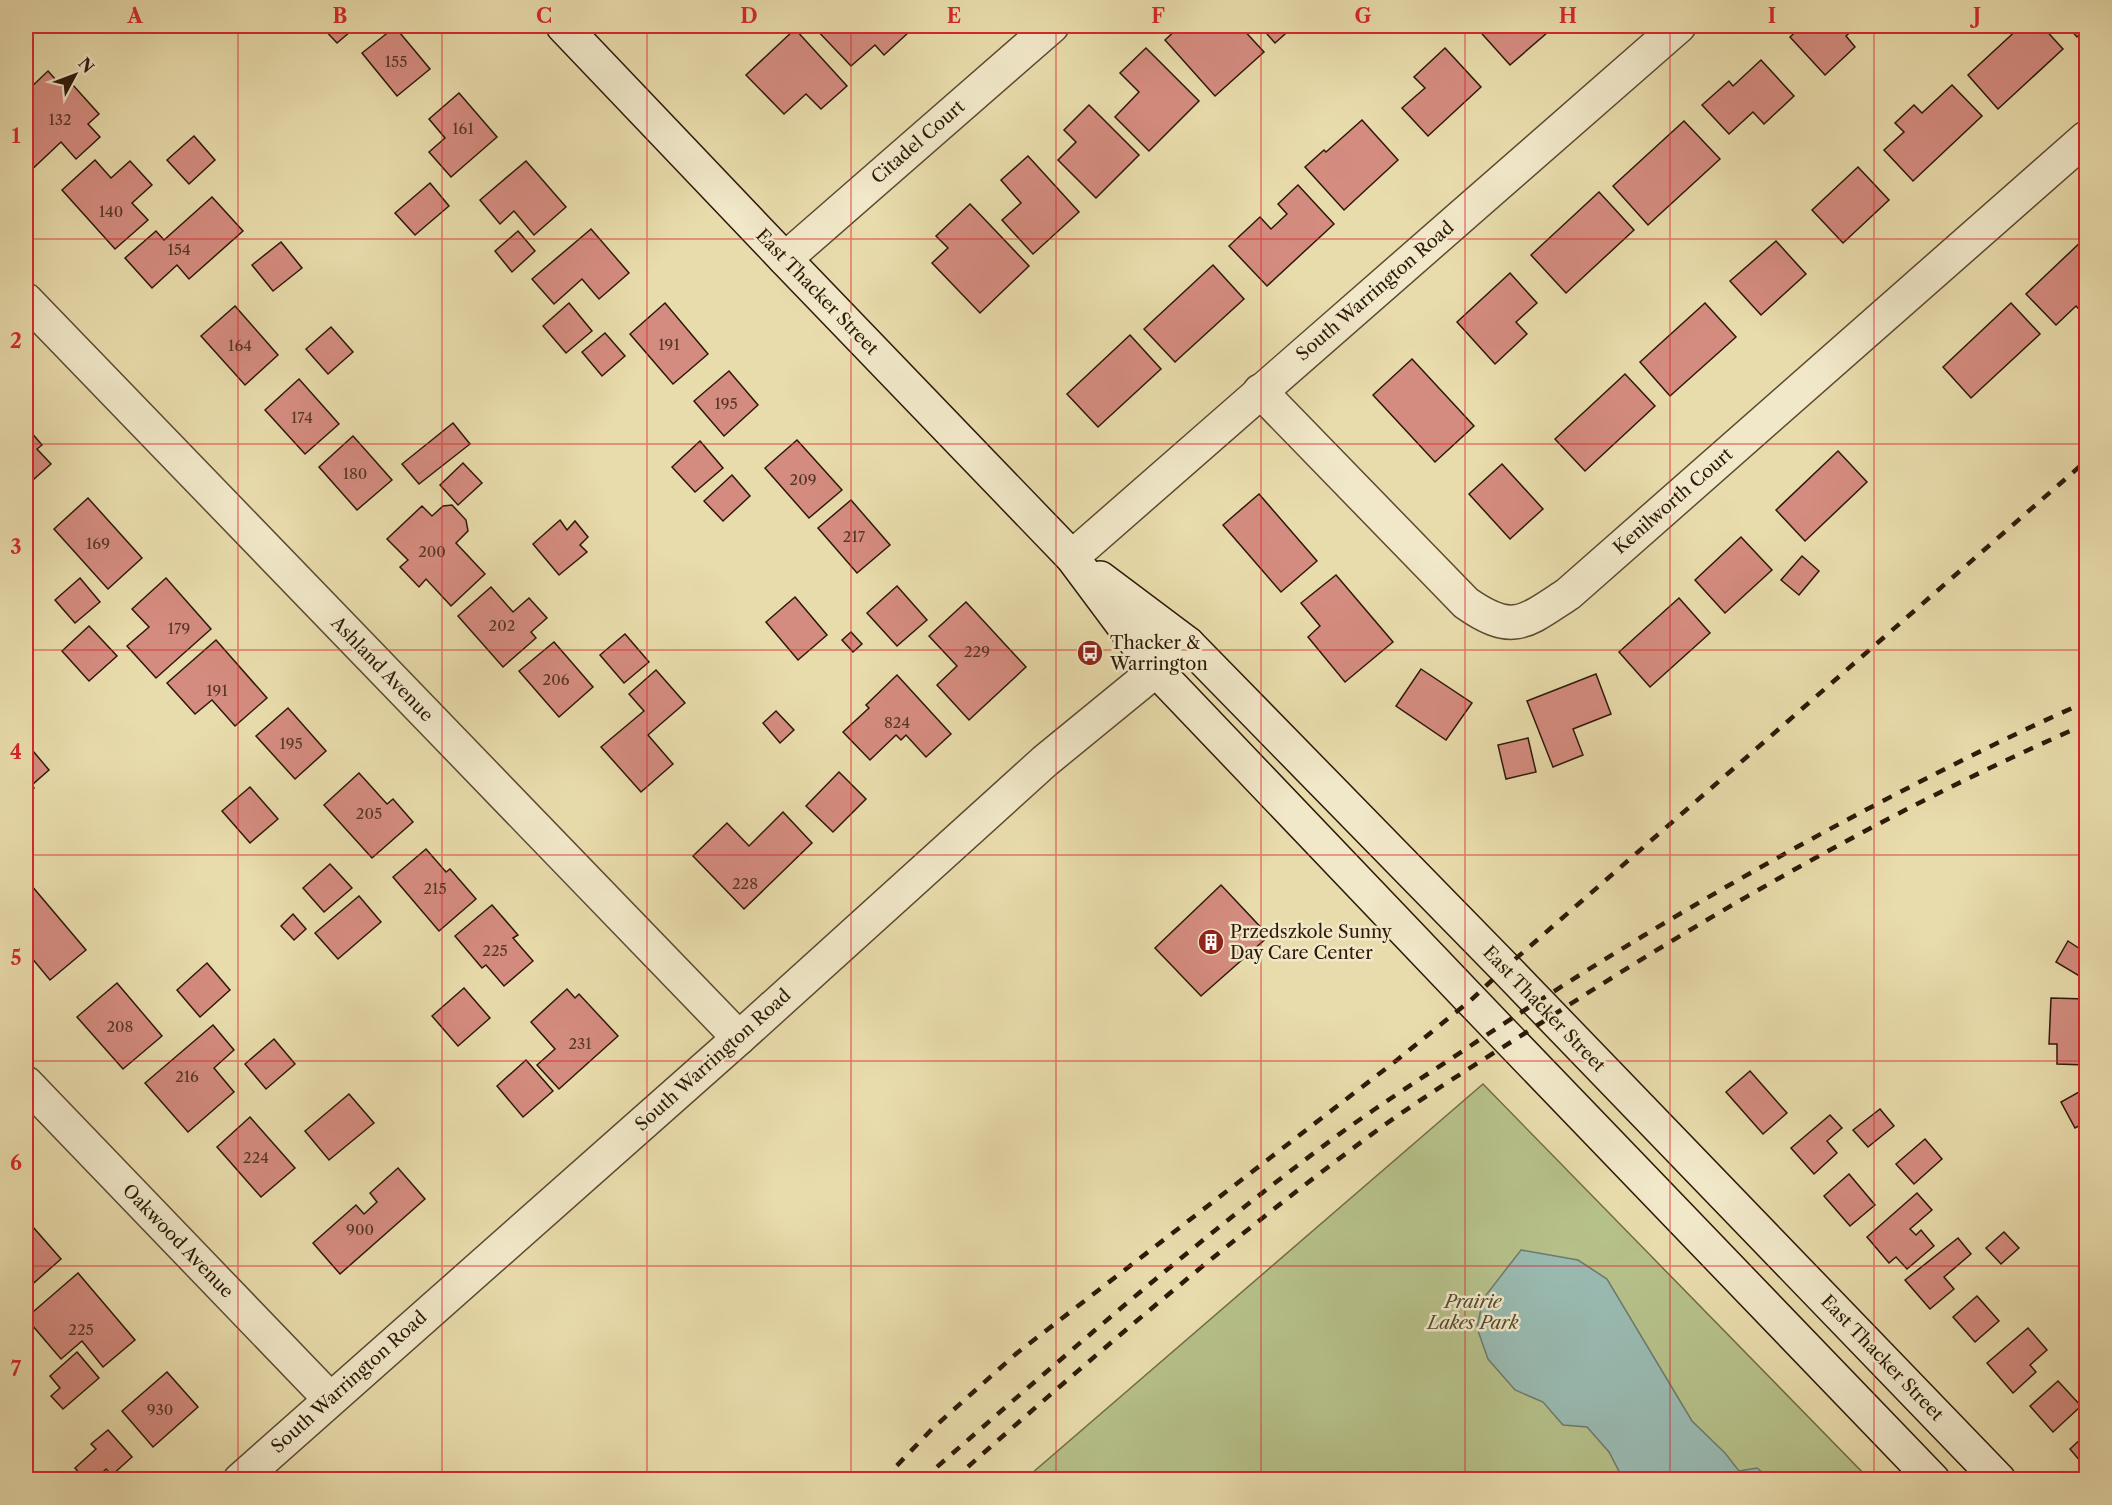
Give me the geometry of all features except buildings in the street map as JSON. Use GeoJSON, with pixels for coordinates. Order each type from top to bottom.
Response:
{"type":"FeatureCollection","features":[{"type":"Feature","properties":{"kind":"street","name":"East Thacker Street"},"geometry":{"type":"LineString","coordinates":[[563,26],[1072,557],[1157,671],[1933,1479]]}},
{"type":"Feature","properties":{"kind":"street","name":"Citadel Court"},"geometry":{"type":"LineString","coordinates":[[784,259],[1052,26]]}},
{"type":"Feature","properties":{"kind":"street","name":"South Warrington Road"},"geometry":{"type":"LineString","coordinates":[[1072,557],[1679,26]]}},
{"type":"Feature","properties":{"kind":"street","name":"Kenilworth Court"},"geometry":{"type":"LineString","coordinates":[[1260,391],[1466,603],[1483,615],[1500,622],[1517,623],[1533,617],[1568,594],[2086,138]]}},
{"type":"Feature","properties":{"kind":"street","name":"Ashland Avenue"},"geometry":{"type":"LineString","coordinates":[[26,300],[739,1038]]}},
{"type":"Feature","properties":{"kind":"street","name":"East Thacker Street"},"geometry":{"type":"LineString","coordinates":[[1072,557],[1188,644],[1999,1479]]}},
{"type":"Feature","properties":{"kind":"street","name":"South Warrington Road"},"geometry":{"type":"LineString","coordinates":[[240,1479],[739,1038],[1045,761],[1188,644]]}},
{"type":"Feature","properties":{"kind":"street","name":"Oakwood Avenue"},"geometry":{"type":"LineString","coordinates":[[26,1083],[330,1399]]}},
{"type":"Feature","properties":{"kind":"green space","name":"Prairie Lakes Park"},"geometry":{"type":"Polygon","coordinates":[[[1483,1084],[1869,1479],[1024,1480],[1483,1084]]]}},
{"type":"Feature","properties":{"kind":"water"},"geometry":{"type":"Polygon","coordinates":[[[1521,1250],[1578,1260],[1607,1279],[1692,1421],[1725,1453],[1739,1471],[1757,1468],[1768,1477],[1776,1479],[1623,1479],[1609,1452],[1587,1427],[1563,1425],[1543,1402],[1515,1390],[1488,1359],[1477,1328],[1483,1299],[1521,1250]]]}},
{"type":"Feature","properties":{"kind":"railway"},"geometry":{"type":"LineString","coordinates":[[883,1480],[932,1429],[1017,1353],[1397,1060],[1471,1000],[2086,461]]}},
{"type":"Feature","properties":{"kind":"railway"},"geometry":{"type":"LineString","coordinates":[[922,1480],[1225,1222],[1330,1141],[1388,1100],[1583,973],[1728,886],[1929,777],[2086,702]]}},
{"type":"Feature","properties":{"kind":"railway"},"geometry":{"type":"LineString","coordinates":[[953,1480],[1111,1343],[1272,1210],[1383,1126],[1423,1099],[1609,979],[1809,861],[1946,789],[2086,724]]}},
{"type":"Feature","properties":{"kind":"place","name":"Thacker & Warrington"},"geometry":{"type":"Point","coordinates":[1090,653]}},
{"type":"Feature","properties":{"kind":"place","name":"Przedszkole Sunny Day Care Center"},"geometry":{"type":"Point","coordinates":[1211,942]}}]}
